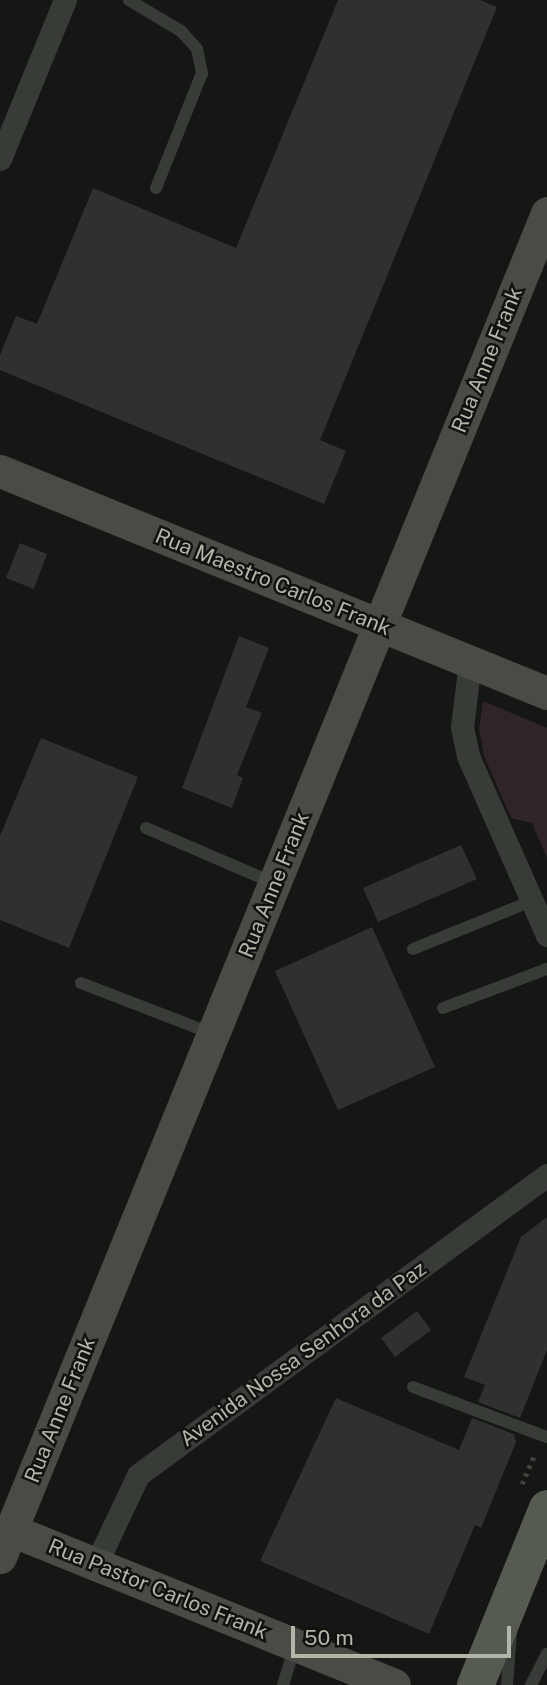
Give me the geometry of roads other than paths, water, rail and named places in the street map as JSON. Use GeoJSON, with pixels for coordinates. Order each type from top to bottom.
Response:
{"type":"FeatureCollection","features":[{"type":"Feature","properties":{"kind":"main road","name":"Rua Anne Frank"},"geometry":{"type":"LineString","coordinates":[[4,1538],[213,1035],[547,213]]}},
{"type":"Feature","properties":{"kind":"main road","name":"Rua Maestro Carlos Frank"},"geometry":{"type":"LineString","coordinates":[[0,471],[547,693]]}},
{"type":"Feature","properties":{"kind":"main road"},"geometry":{"type":"LineString","coordinates":[[475,1685],[547,1508]]}},
{"type":"Feature","properties":{"kind":"main road","name":"Rua Pastor Carlos Frank"},"geometry":{"type":"LineString","coordinates":[[4,1538],[96,1564],[394,1685]]}},
{"type":"Feature","properties":{"kind":"street"},"geometry":{"type":"LineString","coordinates":[[0,159],[65,0]]}},
{"type":"Feature","properties":{"kind":"street"},"geometry":{"type":"LineString","coordinates":[[470,662],[462,727],[468,756],[547,935]]}},
{"type":"Feature","properties":{"kind":"street","name":"Avenida Nossa Senhora da Paz"},"geometry":{"type":"LineString","coordinates":[[96,1564],[138,1475],[547,1175]]}},
{"type":"Feature","properties":{"kind":"lane"},"geometry":{"type":"LineString","coordinates":[[129,0],[181,31],[197,49],[202,73],[156,188]]}},
{"type":"Feature","properties":{"kind":"lane"},"geometry":{"type":"LineString","coordinates":[[146,828],[275,883]]}},
{"type":"Feature","properties":{"kind":"lane"},"geometry":{"type":"LineString","coordinates":[[413,949],[532,901]]}},
{"type":"Feature","properties":{"kind":"lane"},"geometry":{"type":"LineString","coordinates":[[443,1008],[547,969]]}},
{"type":"Feature","properties":{"kind":"lane"},"geometry":{"type":"LineString","coordinates":[[81,983],[213,1035]]}},
{"type":"Feature","properties":{"kind":"lane"},"geometry":{"type":"LineString","coordinates":[[413,1387],[547,1437]]}},
{"type":"Feature","properties":{"kind":"lane"},"geometry":{"type":"LineString","coordinates":[[507,1685],[514,1590]]}},
{"type":"Feature","properties":{"kind":"lane"},"geometry":{"type":"LineString","coordinates":[[283,1685],[296,1645]]}},
{"type":"Feature","properties":{"kind":"lane"},"geometry":{"type":"LineString","coordinates":[[531,1685],[543,1673],[547,1654]]}}]}
